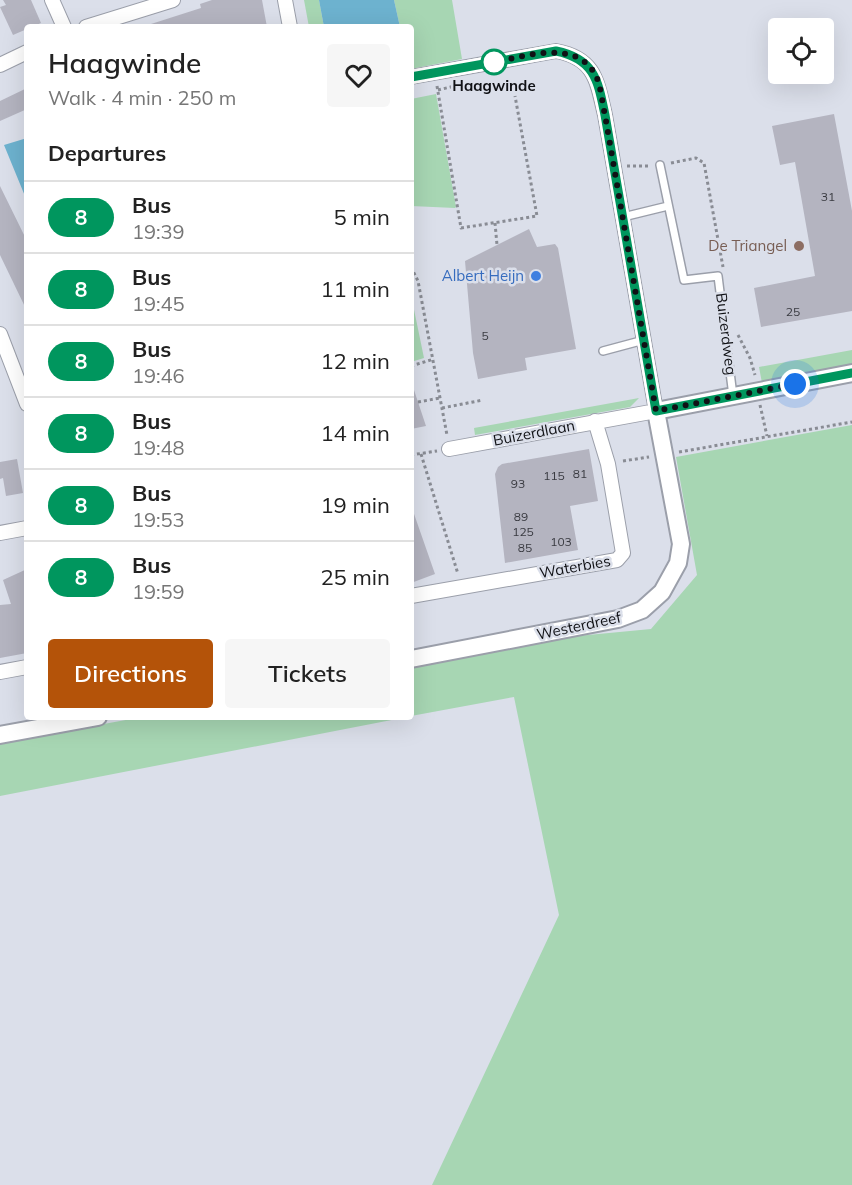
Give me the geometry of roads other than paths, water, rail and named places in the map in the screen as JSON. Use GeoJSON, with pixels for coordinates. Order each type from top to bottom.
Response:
{"type":"FeatureCollection","features":[{"type":"Feature","properties":{"kind":"street"},"geometry":{"type":"LineString","coordinates":[[52,0],[63,24]]}},
{"type":"Feature","properties":{"kind":"street"},"geometry":{"type":"LineString","coordinates":[[94,24],[148,4],[173,0]]}},
{"type":"Feature","properties":{"kind":"street"},"geometry":{"type":"LineString","coordinates":[[285,0],[289,24]]}},
{"type":"Feature","properties":{"kind":"street"},"geometry":{"type":"LineString","coordinates":[[414,76],[556,51],[586,64],[594,74],[598,83],[623,217],[656,411]]}},
{"type":"Feature","properties":{"kind":"street"},"geometry":{"type":"LineString","coordinates":[[1,63],[24,53]]}},
{"type":"Feature","properties":{"kind":"street"},"geometry":{"type":"LineString","coordinates":[[0,334],[24,396]]}},
{"type":"Feature","properties":{"kind":"street","name":"Buizerdweg"},"geometry":{"type":"LineString","coordinates":[[656,411],[852,373]]}},
{"type":"Feature","properties":{"kind":"street","name":"Buizerdlaan"},"geometry":{"type":"LineString","coordinates":[[449,449],[656,411]]}},
{"type":"Feature","properties":{"kind":"street","name":"Westerdreef"},"geometry":{"type":"LineString","coordinates":[[414,658],[618,619],[653,603],[671,579],[681,544],[656,411]]}},
{"type":"Feature","properties":{"kind":"street","name":"Waterbies"},"geometry":{"type":"LineString","coordinates":[[414,595],[616,560],[623,553],[608,464],[595,421]]}},
{"type":"Feature","properties":{"kind":"street"},"geometry":{"type":"LineString","coordinates":[[0,532],[24,528]]}},
{"type":"Feature","properties":{"kind":"street"},"geometry":{"type":"LineString","coordinates":[[0,672],[24,668]]}},
{"type":"Feature","properties":{"kind":"street"},"geometry":{"type":"LineString","coordinates":[[0,735],[82,720]]}},
{"type":"Feature","properties":{"kind":"lane","name":"Buizerdweg"},"geometry":{"type":"LineString","coordinates":[[660,165],[684,280],[718,276],[733,396]]}},
{"type":"Feature","properties":{"kind":"lane"},"geometry":{"type":"LineString","coordinates":[[623,217],[668,206]]}},
{"type":"Feature","properties":{"kind":"lane"},"geometry":{"type":"LineString","coordinates":[[603,351],[644,340]]}},
{"type":"Feature","properties":{"kind":"water"},"geometry":{"type":"Polygon","coordinates":[[[319,0],[394,0],[399,24],[323,24],[319,0]]]}},
{"type":"Feature","properties":{"kind":"water"},"geometry":{"type":"Polygon","coordinates":[[[24,139],[24,194],[4,145],[24,139]]]}},
{"type":"Feature","properties":{"kind":"place","name":"Haagwinde"},"geometry":{"type":"Point","coordinates":[494,62]}},
{"type":"Feature","properties":{"kind":"place","name":"De Triangel"},"geometry":{"type":"Point","coordinates":[799,246]}},
{"type":"Feature","properties":{"kind":"place","name":"Albert Heijn"},"geometry":{"type":"Point","coordinates":[536,276]}}]}
